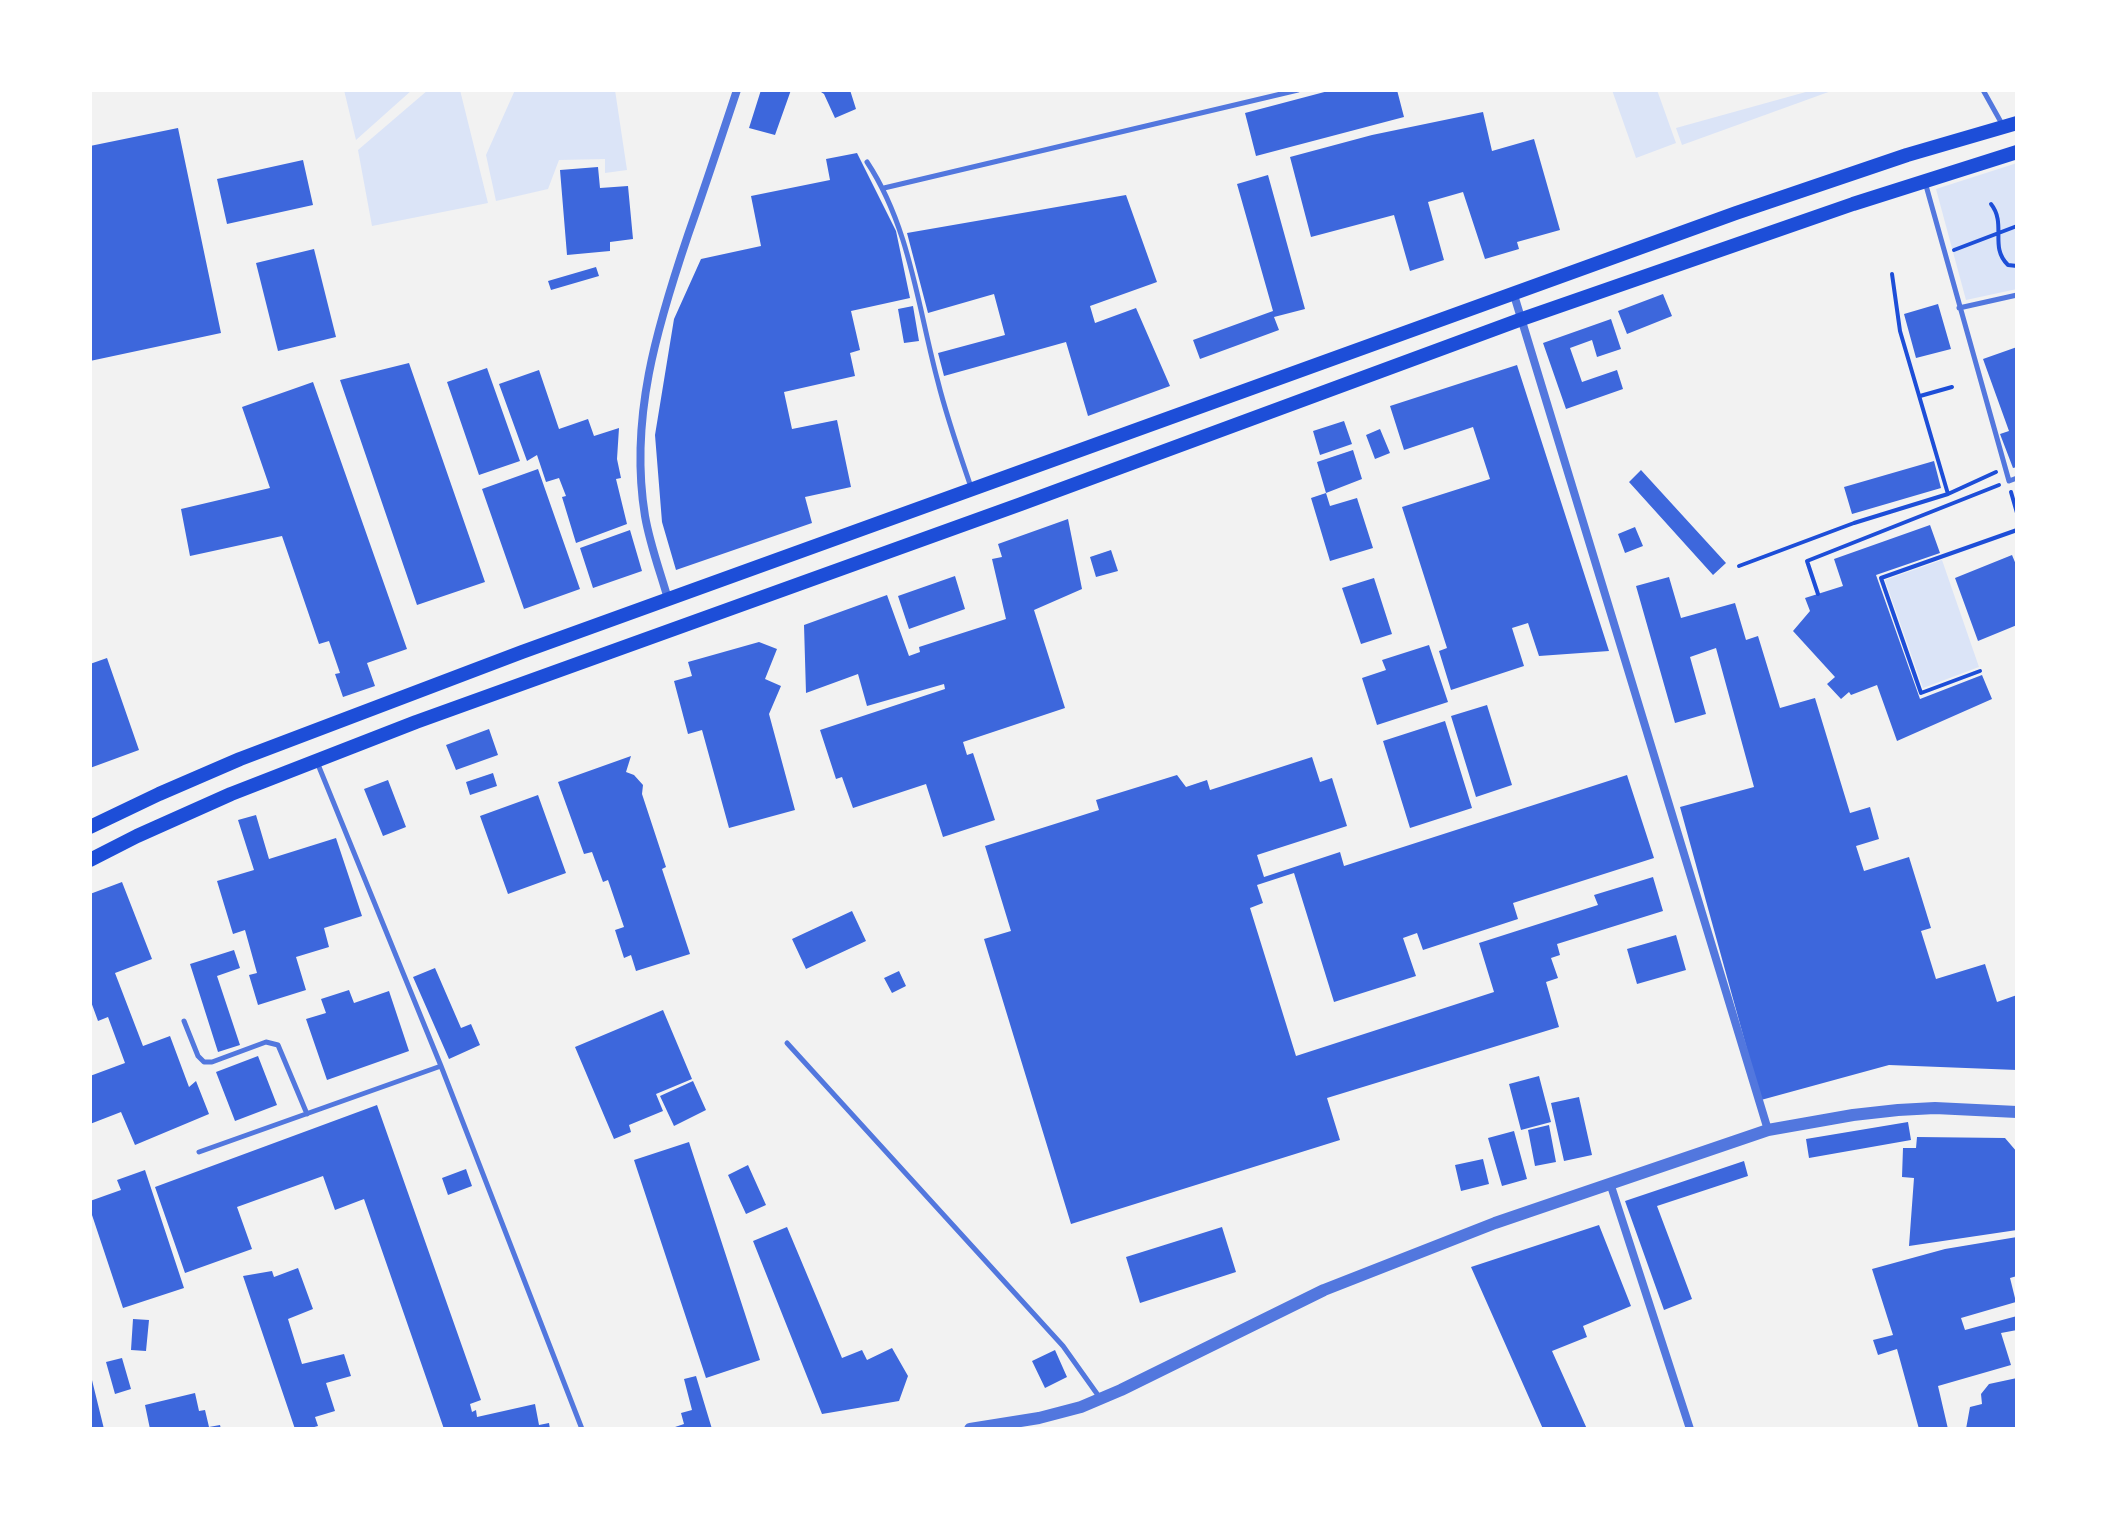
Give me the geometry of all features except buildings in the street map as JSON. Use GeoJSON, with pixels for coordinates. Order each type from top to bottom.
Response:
{"type":"FeatureCollection","features":[{"type":"Feature","properties":{"kind":"main road"},"geometry":{"type":"LineString","coordinates":[[90,827],[240,759],[668,599],[1849,174],[2010,126]]}},
{"type":"Feature","properties":{"kind":"main road"},"geometry":{"type":"LineString","coordinates":[[90,860],[192,811],[532,679],[1021,504],[1522,319],[1746,240],[2017,152]]}},
{"type":"Feature","properties":{"kind":"street"},"geometry":{"type":"LineString","coordinates":[[668,599],[650,543],[645,513],[641,434],[643,403],[662,312],[737,90]]}},
{"type":"Feature","properties":{"kind":"street"},"geometry":{"type":"LineString","coordinates":[[1514,295],[1768,1130]]}},
{"type":"Feature","properties":{"kind":"street"},"geometry":{"type":"LineString","coordinates":[[970,1429],[1039,1418],[1081,1407],[1324,1290],[1482,1228],[1768,1130],[1898,1110],[1935,1108],[2017,1112]]}},
{"type":"Feature","properties":{"kind":"street"},"geometry":{"type":"LineString","coordinates":[[1610,1183],[1690,1429]]}},
{"type":"Feature","properties":{"kind":"lane"},"geometry":{"type":"LineString","coordinates":[[884,188],[1298,90]]}},
{"type":"Feature","properties":{"kind":"lane"},"geometry":{"type":"LineString","coordinates":[[1983,90],[2010,126]]}},
{"type":"Feature","properties":{"kind":"lane"},"geometry":{"type":"LineString","coordinates":[[867,162],[884,188],[900,227],[938,383],[972,490]]}},
{"type":"Feature","properties":{"kind":"lane"},"geometry":{"type":"LineString","coordinates":[[1924,181],[2005,469],[2009,481],[2017,478]]}},
{"type":"Feature","properties":{"kind":"lane"},"geometry":{"type":"LineString","coordinates":[[1959,308],[2017,295]]}},
{"type":"Feature","properties":{"kind":"lane"},"geometry":{"type":"LineString","coordinates":[[316,761],[441,1066],[582,1429]]}},
{"type":"Feature","properties":{"kind":"lane"},"geometry":{"type":"LineString","coordinates":[[184,1021],[198,1056],[204,1062],[212,1062],[266,1042],[278,1045],[307,1114]]}},
{"type":"Feature","properties":{"kind":"lane"},"geometry":{"type":"LineString","coordinates":[[787,1043],[1063,1346],[1101,1399]]}},
{"type":"Feature","properties":{"kind":"lane"},"geometry":{"type":"LineString","coordinates":[[199,1152],[441,1066]]}},
{"type":"Feature","properties":{"kind":"path"},"geometry":{"type":"LineString","coordinates":[[1991,204],[1998,215],[1997,243],[2001,257],[2008,265],[2017,266]]}},
{"type":"Feature","properties":{"kind":"path"},"geometry":{"type":"LineString","coordinates":[[1944,252],[2017,226]]}},
{"type":"Feature","properties":{"kind":"path"},"geometry":{"type":"LineString","coordinates":[[1892,274],[1900,331],[1948,494]]}},
{"type":"Feature","properties":{"kind":"path"},"geometry":{"type":"LineString","coordinates":[[1920,396],[1952,387]]}},
{"type":"Feature","properties":{"kind":"path"},"geometry":{"type":"LineString","coordinates":[[1739,566],[1824,533],[1948,494],[2005,469]]}},
{"type":"Feature","properties":{"kind":"path"},"geometry":{"type":"LineString","coordinates":[[1818,594],[1807,561],[2009,481],[2017,513]]}},
{"type":"Feature","properties":{"kind":"path"},"geometry":{"type":"LineString","coordinates":[[1980,671],[1921,693],[1881,578],[2017,530]]}},
{"type":"Feature","properties":{"kind":"shaded area"},"geometry":{"type":"Polygon","coordinates":[[[344,90],[412,90],[356,140],[344,90]]]}},
{"type":"Feature","properties":{"kind":"shaded area"},"geometry":{"type":"Polygon","coordinates":[[[428,90],[460,90],[488,203],[372,226],[358,150],[428,90]]]}},
{"type":"Feature","properties":{"kind":"shaded area"},"geometry":{"type":"Polygon","coordinates":[[[515,90],[615,90],[627,170],[605,173],[605,159],[559,160],[548,189],[496,201],[486,155],[515,90]]]}},
{"type":"Feature","properties":{"kind":"shaded area"},"geometry":{"type":"Polygon","coordinates":[[[1612,90],[1657,90],[1676,143],[1636,158],[1612,90]]]}},
{"type":"Feature","properties":{"kind":"shaded area"},"geometry":{"type":"Polygon","coordinates":[[[1813,90],[1834,90],[1682,145],[1676,128],[1813,90]]]}},
{"type":"Feature","properties":{"kind":"shaded area"},"geometry":{"type":"Polygon","coordinates":[[[2017,163],[2017,289],[1966,300],[1936,189],[2017,163]]]}},
{"type":"Feature","properties":{"kind":"shaded area"},"geometry":{"type":"Polygon","coordinates":[[[1942,560],[1979,667],[1923,688],[1885,580],[1942,560]]]}}]}
